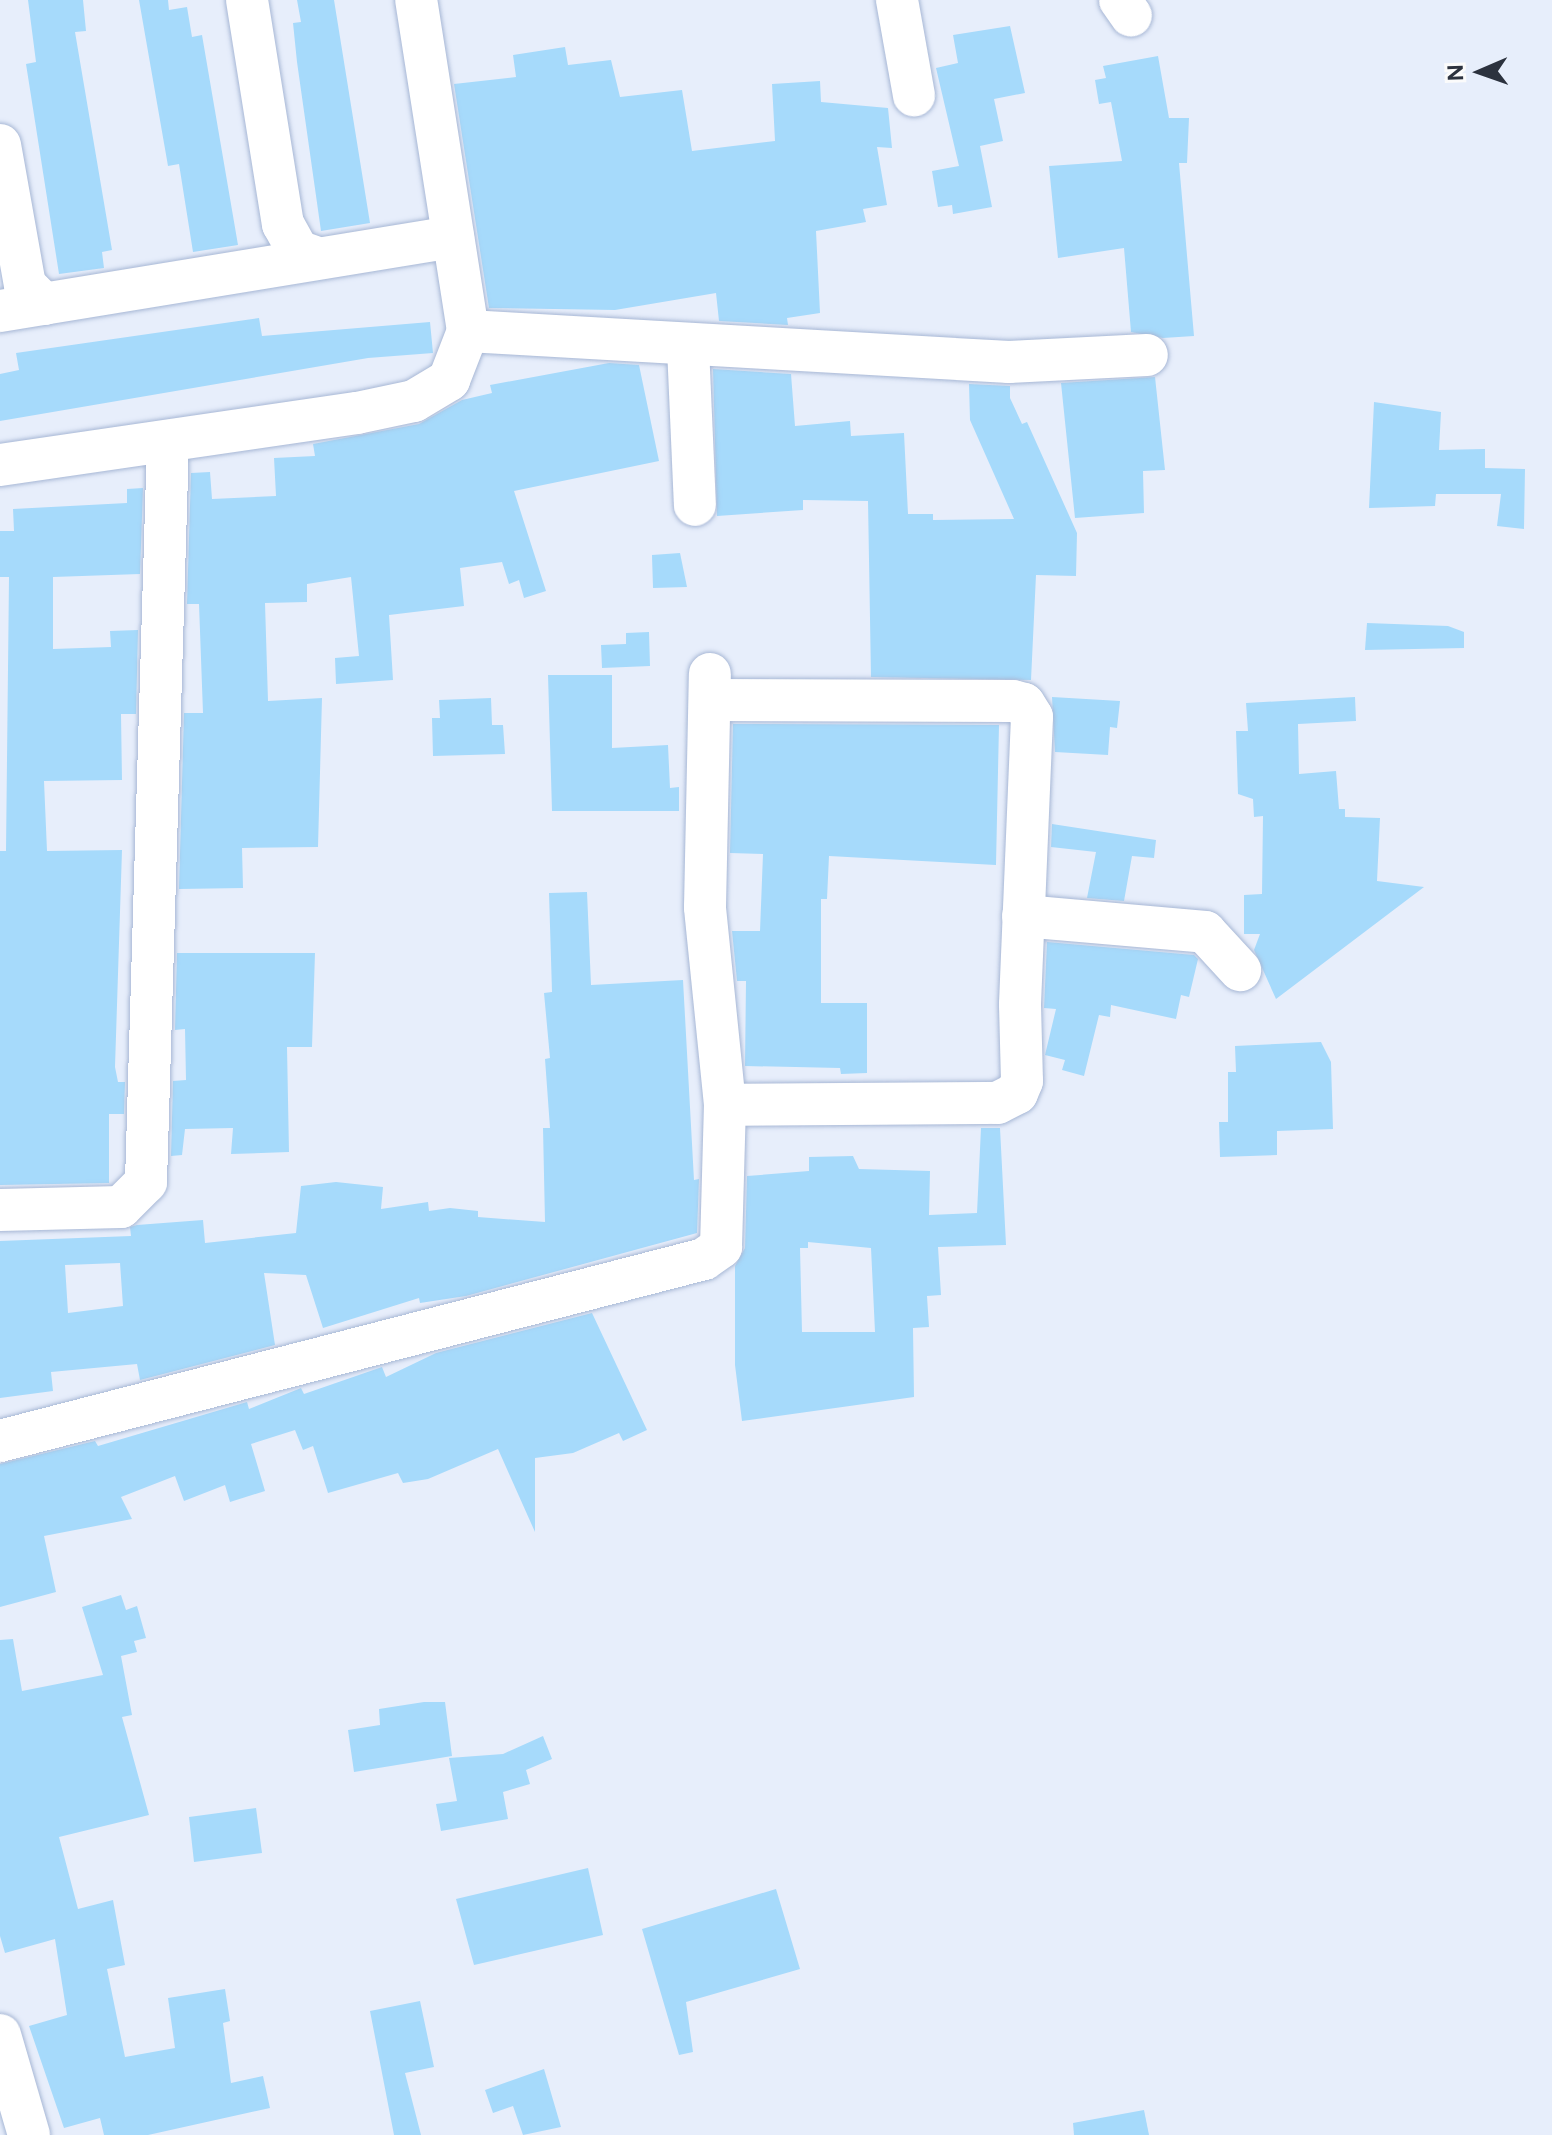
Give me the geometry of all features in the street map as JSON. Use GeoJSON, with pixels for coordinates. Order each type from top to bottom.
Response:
{"type":"FeatureCollection","features":[{"type":"Feature","properties":{"kind":"street"},"geometry":{"type":"LineString","coordinates":[[247,0],[283,224],[298,251],[317,258]]}},
{"type":"Feature","properties":{"kind":"street"},"geometry":{"type":"LineString","coordinates":[[0,465],[414,401],[449,380],[468,331],[416,0]]}},
{"type":"Feature","properties":{"kind":"street"},"geometry":{"type":"LineString","coordinates":[[897,0],[914,95]]}},
{"type":"Feature","properties":{"kind":"street"},"geometry":{"type":"LineString","coordinates":[[0,145],[25,285],[44,304]]}},
{"type":"Feature","properties":{"kind":"street"},"geometry":{"type":"LineString","coordinates":[[0,311],[453,237]]}},
{"type":"Feature","properties":{"kind":"street"},"geometry":{"type":"LineString","coordinates":[[468,331],[688,347],[1009,362],[1147,355]]}},
{"type":"Feature","properties":{"kind":"street"},"geometry":{"type":"LineString","coordinates":[[688,347],[695,505]]}},
{"type":"Feature","properties":{"kind":"street"},"geometry":{"type":"LineString","coordinates":[[0,1210],[121,1207],[146,1182],[168,441]]}},
{"type":"Feature","properties":{"kind":"street"},"geometry":{"type":"LineString","coordinates":[[0,1441],[704,1259],[721,1247],[725,1105],[705,907],[711,687],[1024,704],[1032,717],[1023,916],[1022,1081],[1009,1100],[725,1105]]}},
{"type":"Feature","properties":{"kind":"street"},"geometry":{"type":"LineString","coordinates":[[1023,916],[1205,932],[1240,970]]}},
{"type":"Feature","properties":{"kind":"street"},"geometry":{"type":"LineString","coordinates":[[0,2035],[29,2135]]}},
{"type":"Feature","properties":{"kind":"building"},"geometry":{"type":"Polygon","coordinates":[[[28,0],[83,0],[86,31],[75,32],[112,250],[102,252],[104,268],[59,274],[26,64],[36,62],[28,0]]]}},
{"type":"Feature","properties":{"kind":"building"},"geometry":{"type":"Polygon","coordinates":[[[139,0],[168,0],[169,10],[187,7],[192,37],[202,35],[238,245],[193,252],[179,164],[168,166],[139,0]]]}},
{"type":"Feature","properties":{"kind":"building"},"geometry":{"type":"Polygon","coordinates":[[[297,0],[334,0],[370,223],[321,231],[297,62],[293,23],[301,22],[297,0]]]}},
{"type":"Feature","properties":{"kind":"building"},"geometry":{"type":"Polygon","coordinates":[[[1010,26],[1025,93],[994,99],[1003,141],[980,146],[992,207],[953,214],[952,205],[938,207],[932,171],[959,166],[936,68],[958,63],[953,35],[1010,26]]]}},
{"type":"Feature","properties":{"kind":"building"},"geometry":{"type":"Polygon","coordinates":[[[565,47],[568,65],[611,60],[620,97],[682,90],[692,151],[775,141],[772,84],[820,81],[821,102],[888,108],[892,148],[877,147],[887,205],[863,209],[866,222],[816,231],[820,313],[787,318],[788,325],[719,321],[716,293],[615,310],[489,308],[454,84],[516,77],[513,55],[565,47]]]}},
{"type":"Feature","properties":{"kind":"building"},"geometry":{"type":"Polygon","coordinates":[[[1158,56],[1169,118],[1189,118],[1187,163],[1179,163],[1194,336],[1163,338],[1131,332],[1124,248],[1058,258],[1049,166],[1122,161],[1111,102],[1099,104],[1095,80],[1106,78],[1103,66],[1158,56]]]}},
{"type":"Feature","properties":{"kind":"building"},"geometry":{"type":"Polygon","coordinates":[[[259,318],[262,336],[430,322],[433,353],[368,358],[0,421],[0,374],[19,370],[16,353],[259,318]]]}},
{"type":"Feature","properties":{"kind":"building"},"geometry":{"type":"Polygon","coordinates":[[[609,363],[639,365],[659,461],[514,491],[546,591],[524,598],[519,580],[509,584],[502,562],[460,568],[464,606],[389,615],[393,680],[336,684],[335,658],[359,656],[351,577],[307,584],[307,602],[265,603],[268,701],[322,698],[318,847],[242,848],[243,888],[179,889],[184,713],[203,713],[199,604],[187,604],[191,473],[210,472],[212,499],[276,496],[274,458],[315,456],[313,444],[419,424],[462,400],[492,393],[490,385],[609,363]]]}},
{"type":"Feature","properties":{"kind":"building"},"geometry":{"type":"Polygon","coordinates":[[[713,369],[791,374],[795,426],[850,421],[851,436],[904,433],[908,514],[933,514],[933,520],[1014,519],[970,420],[969,384],[1010,386],[1010,398],[1022,424],[1027,422],[1077,533],[1076,576],[1036,575],[1031,680],[871,677],[868,501],[803,500],[803,510],[717,516],[713,369]]]}},
{"type":"Feature","properties":{"kind":"building"},"geometry":{"type":"Polygon","coordinates":[[[1155,377],[1165,470],[1143,471],[1144,513],[1075,518],[1061,383],[1155,377]]]}},
{"type":"Feature","properties":{"kind":"building"},"geometry":{"type":"Polygon","coordinates":[[[1374,402],[1441,412],[1439,450],[1485,449],[1485,468],[1525,469],[1524,529],[1497,526],[1501,494],[1436,494],[1435,506],[1369,508],[1374,402]]]}},
{"type":"Feature","properties":{"kind":"building"},"geometry":{"type":"Polygon","coordinates":[[[143,488],[140,574],[53,577],[53,649],[111,647],[110,631],[138,630],[136,714],[121,714],[122,780],[44,781],[47,851],[122,850],[115,1067],[118,1082],[125,1082],[124,1114],[109,1114],[109,1183],[0,1185],[0,851],[6,851],[9,577],[0,577],[0,531],[14,531],[13,509],[127,503],[127,489],[143,488]]]}},
{"type":"Feature","properties":{"kind":"building"},"geometry":{"type":"Polygon","coordinates":[[[680,553],[687,587],[653,588],[652,555],[680,553]]]}},
{"type":"Feature","properties":{"kind":"building"},"geometry":{"type":"Polygon","coordinates":[[[1367,623],[1448,626],[1464,632],[1464,648],[1365,650],[1367,623]]]}},
{"type":"Feature","properties":{"kind":"building"},"geometry":{"type":"Polygon","coordinates":[[[649,632],[650,666],[602,668],[601,645],[626,644],[626,633],[649,632]]]}},
{"type":"Feature","properties":{"kind":"building"},"geometry":{"type":"Polygon","coordinates":[[[548,675],[612,675],[612,748],[668,745],[670,788],[679,787],[679,811],[552,811],[548,675]]]}},
{"type":"Feature","properties":{"kind":"building"},"geometry":{"type":"Polygon","coordinates":[[[1052,697],[1120,701],[1117,728],[1110,727],[1108,755],[1055,752],[1052,697]]]}},
{"type":"Feature","properties":{"kind":"building"},"geometry":{"type":"Polygon","coordinates":[[[1355,697],[1356,721],[1298,724],[1299,774],[1336,771],[1339,809],[1345,809],[1345,817],[1380,818],[1377,881],[1424,887],[1276,999],[1254,950],[1260,934],[1244,934],[1244,895],[1262,894],[1263,816],[1254,817],[1253,799],[1238,794],[1236,731],[1248,731],[1246,703],[1355,697]]]}},
{"type":"Feature","properties":{"kind":"building"},"geometry":{"type":"Polygon","coordinates":[[[491,698],[492,725],[503,725],[505,754],[433,756],[432,718],[440,718],[439,700],[491,698]]]}},
{"type":"Feature","properties":{"kind":"building"},"geometry":{"type":"Polygon","coordinates":[[[733,724],[999,725],[996,865],[829,856],[827,899],[821,899],[821,1003],[867,1003],[867,1073],[841,1074],[840,1068],[745,1066],[746,981],[737,981],[732,931],[760,931],[763,854],[730,853],[733,724]]]}},
{"type":"Feature","properties":{"kind":"building"},"geometry":{"type":"Polygon","coordinates":[[[1052,824],[1156,840],[1154,858],[1132,856],[1124,901],[1087,898],[1096,852],[1051,847],[1052,824]]]}},
{"type":"Feature","properties":{"kind":"building"},"geometry":{"type":"Polygon","coordinates":[[[587,892],[591,985],[683,980],[694,1180],[699,1179],[697,1233],[466,1296],[420,1303],[419,1298],[323,1328],[306,1275],[264,1273],[275,1345],[140,1380],[137,1364],[51,1372],[53,1391],[0,1398],[0,1241],[131,1236],[130,1227],[137,1225],[203,1220],[205,1243],[296,1233],[301,1186],[336,1182],[383,1187],[381,1209],[428,1202],[429,1211],[450,1208],[478,1211],[478,1217],[545,1222],[543,1128],[550,1128],[545,1059],[550,1058],[544,993],[552,992],[549,893],[587,892]],[[120,1263],[65,1265],[68,1313],[123,1306],[120,1263]]]}},
{"type":"Feature","properties":{"kind":"building"},"geometry":{"type":"Polygon","coordinates":[[[1047,942],[1194,955],[1198,959],[1189,997],[1181,995],[1176,1019],[1111,1005],[1110,1017],[1099,1015],[1084,1076],[1062,1070],[1065,1060],[1045,1055],[1056,1009],[1044,1008],[1047,942]]]}},
{"type":"Feature","properties":{"kind":"building"},"geometry":{"type":"Polygon","coordinates":[[[177,953],[315,953],[312,1047],[287,1047],[289,1152],[231,1154],[233,1128],[185,1129],[182,1155],[171,1156],[173,1081],[186,1080],[185,1029],[175,1030],[177,953]]]}},
{"type":"Feature","properties":{"kind":"building"},"geometry":{"type":"Polygon","coordinates":[[[1321,1042],[1331,1062],[1333,1129],[1277,1131],[1277,1155],[1220,1157],[1219,1122],[1228,1122],[1228,1072],[1236,1072],[1235,1046],[1321,1042]]]}},
{"type":"Feature","properties":{"kind":"building"},"geometry":{"type":"Polygon","coordinates":[[[981,1128],[1000,1128],[1006,1245],[938,1247],[941,1295],[927,1296],[929,1327],[913,1328],[914,1397],[742,1421],[735,1365],[735,1266],[745,1248],[747,1176],[809,1171],[809,1157],[853,1156],[859,1169],[930,1171],[929,1215],[977,1213],[981,1128]],[[808,1242],[808,1248],[800,1248],[802,1332],[875,1332],[871,1248],[808,1242]]]}},
{"type":"Feature","properties":{"kind":"building"},"geometry":{"type":"Polygon","coordinates":[[[592,1313],[647,1430],[623,1441],[619,1433],[573,1453],[535,1458],[535,1532],[498,1449],[428,1479],[403,1483],[398,1473],[328,1493],[313,1446],[303,1450],[295,1430],[251,1444],[265,1491],[230,1502],[225,1485],[184,1501],[175,1476],[121,1497],[132,1519],[44,1536],[56,1592],[0,1607],[0,1464],[95,1441],[98,1446],[247,1402],[249,1409],[301,1388],[304,1394],[382,1367],[386,1377],[436,1353],[592,1313]]]}},
{"type":"Feature","properties":{"kind":"building"},"geometry":{"type":"Polygon","coordinates":[[[121,1595],[126,1610],[137,1606],[146,1638],[134,1641],[137,1652],[121,1656],[132,1715],[122,1717],[149,1815],[59,1837],[78,1909],[113,1900],[125,1965],[107,1969],[125,2057],[175,2048],[168,1998],[225,1989],[230,2021],[223,2023],[231,2083],[263,2076],[270,2108],[148,2135],[104,2135],[100,2118],[64,2128],[29,2026],[67,2015],[55,1939],[5,1953],[0,1936],[0,1640],[13,1639],[22,1691],[103,1675],[82,1607],[121,1595]]]}},
{"type":"Feature","properties":{"kind":"building"},"geometry":{"type":"Polygon","coordinates":[[[445,1702],[452,1756],[354,1772],[348,1730],[380,1725],[379,1709],[445,1702]]]}},
{"type":"Feature","properties":{"kind":"building"},"geometry":{"type":"Polygon","coordinates":[[[543,1736],[552,1759],[526,1770],[530,1784],[503,1792],[508,1819],[441,1831],[436,1804],[457,1801],[449,1758],[503,1754],[543,1736]]]}},
{"type":"Feature","properties":{"kind":"building"},"geometry":{"type":"Polygon","coordinates":[[[256,1808],[262,1853],[194,1862],[189,1817],[256,1808]]]}},
{"type":"Feature","properties":{"kind":"building"},"geometry":{"type":"Polygon","coordinates":[[[588,1868],[603,1935],[474,1965],[456,1899],[588,1868]]]}},
{"type":"Feature","properties":{"kind":"building"},"geometry":{"type":"Polygon","coordinates":[[[776,1889],[800,1969],[686,2002],[693,2052],[679,2055],[642,1929],[776,1889]]]}},
{"type":"Feature","properties":{"kind":"building"},"geometry":{"type":"Polygon","coordinates":[[[420,2001],[434,2067],[405,2073],[421,2135],[394,2135],[370,2011],[420,2001]]]}},
{"type":"Feature","properties":{"kind":"building"},"geometry":{"type":"Polygon","coordinates":[[[544,2069],[561,2127],[523,2135],[513,2106],[493,2113],[485,2090],[544,2069]]]}},
{"type":"Feature","properties":{"kind":"building"},"geometry":{"type":"Polygon","coordinates":[[[1144,2110],[1149,2135],[1074,2135],[1073,2123],[1144,2110]]]}}]}
